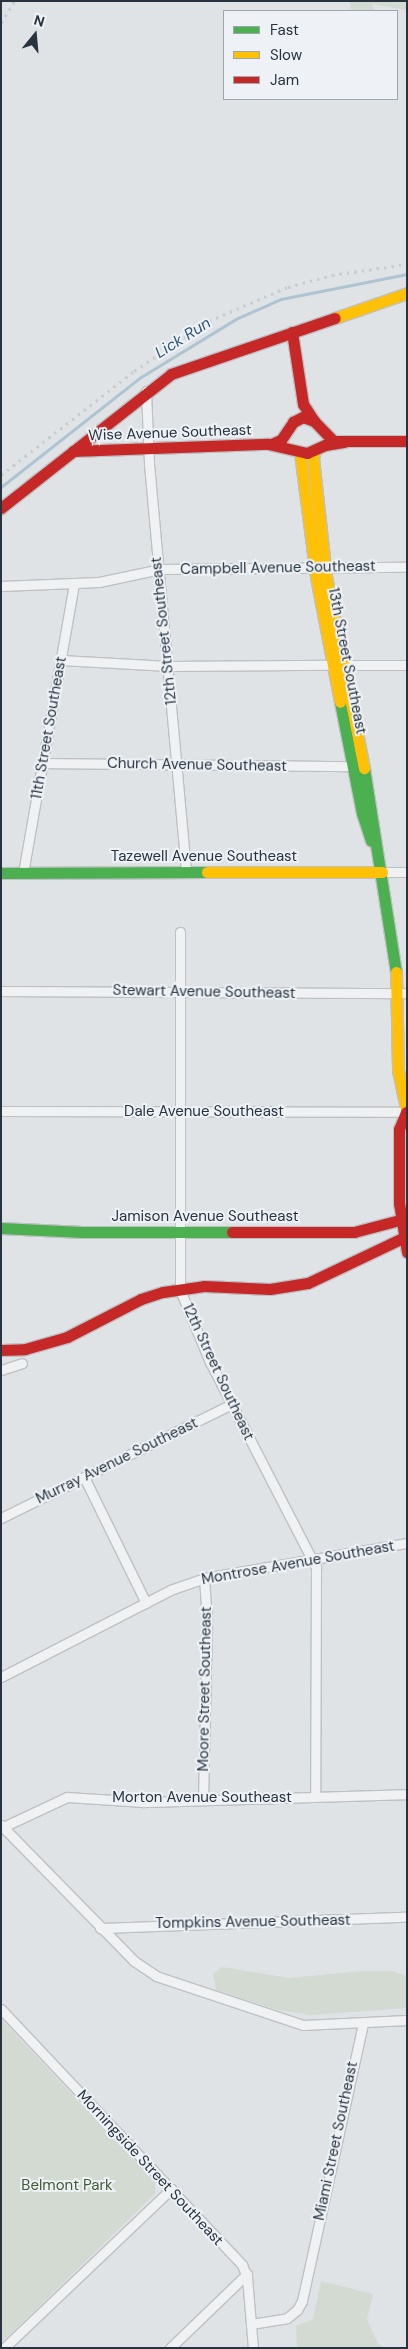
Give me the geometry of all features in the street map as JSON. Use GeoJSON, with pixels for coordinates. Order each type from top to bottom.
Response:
{"type":"FeatureCollection","features":[{"type":"Feature","properties":{"kind":"street"},"geometry":{"type":"LineString","coordinates":[[1,508],[146,390],[179,371],[407,293]]}},
{"type":"Feature","properties":{"kind":"street"},"geometry":{"type":"LineString","coordinates":[[288,334],[304,404],[323,436],[316,449]]}},
{"type":"Feature","properties":{"kind":"street"},"geometry":{"type":"LineString","coordinates":[[288,334],[295,407],[288,441],[296,451]]}},
{"type":"Feature","properties":{"kind":"street","name":"12th Street Southeast"},"geometry":{"type":"LineString","coordinates":[[146,390],[149,448],[178,763],[186,872]]}},
{"type":"Feature","properties":{"kind":"street"},"geometry":{"type":"LineString","coordinates":[[290,427],[303,417],[318,425]]}},
{"type":"Feature","properties":{"kind":"street","name":"Wise Avenue Southeast"},"geometry":{"type":"LineString","coordinates":[[318,425],[329,439],[345,442],[407,441]]}},
{"type":"Feature","properties":{"kind":"street","name":"Wise Avenue Southeast"},"geometry":{"type":"LineString","coordinates":[[73,451],[268,444],[281,440],[290,427]]}},
{"type":"Feature","properties":{"kind":"street","name":"Wise Avenue Southeast"},"geometry":{"type":"LineString","coordinates":[[268,444],[296,451],[316,449],[345,442]]}},
{"type":"Feature","properties":{"kind":"street","name":"13th Street Southeast"},"geometry":{"type":"LineString","coordinates":[[316,449],[313,458],[319,567]]}},
{"type":"Feature","properties":{"kind":"street","name":"13th Street Southeast"},"geometry":{"type":"LineString","coordinates":[[296,451],[337,665],[382,872],[402,993],[398,1070],[407,1113],[398,1128],[407,1252]]}},
{"type":"Feature","properties":{"kind":"street","name":"Campbell Avenue Southeast"},"geometry":{"type":"LineString","coordinates":[[1,586],[74,584],[160,569],[407,567]]}},
{"type":"Feature","properties":{"kind":"street","name":"11th Street Southeast"},"geometry":{"type":"LineString","coordinates":[[23,873],[74,584]]}},
{"type":"Feature","properties":{"kind":"street"},"geometry":{"type":"LineString","coordinates":[[61,660],[169,666],[407,665]]}},
{"type":"Feature","properties":{"kind":"street","name":"13th Street Southeast"},"geometry":{"type":"LineString","coordinates":[[337,665],[352,766],[362,813],[382,872]]}},
{"type":"Feature","properties":{"kind":"street","name":"Church Avenue Southeast"},"geometry":{"type":"LineString","coordinates":[[43,763],[352,766]]}},
{"type":"Feature","properties":{"kind":"street","name":"Tazewell Avenue Southeast"},"geometry":{"type":"LineString","coordinates":[[1,872],[407,872]]}},
{"type":"Feature","properties":{"kind":"street","name":"12th Street Southeast"},"geometry":{"type":"LineString","coordinates":[[180,932],[182,992],[180,1290],[198,1338],[312,1559],[317,1591],[315,1797]]}},
{"type":"Feature","properties":{"kind":"street","name":"Stewart Avenue Southeast"},"geometry":{"type":"LineString","coordinates":[[1,991],[402,993]]}},
{"type":"Feature","properties":{"kind":"street","name":"Dale Avenue Southeast"},"geometry":{"type":"LineString","coordinates":[[1,1111],[407,1113]]}},
{"type":"Feature","properties":{"kind":"street","name":"Jamison Avenue Southeast"},"geometry":{"type":"LineString","coordinates":[[1,1228],[181,1232],[354,1232],[404,1219]]}},
{"type":"Feature","properties":{"kind":"street"},"geometry":{"type":"LineString","coordinates":[[1,1350],[25,1348],[67,1337],[141,1299],[180,1290],[204,1286],[270,1289],[308,1283],[405,1237]]}},
{"type":"Feature","properties":{"kind":"street"},"geometry":{"type":"LineString","coordinates":[[1,1370],[22,1362]]}},
{"type":"Feature","properties":{"kind":"street","name":"Murray Avenue Southeast"},"geometry":{"type":"LineString","coordinates":[[1,1518],[232,1404]]}},
{"type":"Feature","properties":{"kind":"street"},"geometry":{"type":"LineString","coordinates":[[84,1477],[146,1603]]}},
{"type":"Feature","properties":{"kind":"street","name":"Montrose Avenue Southeast"},"geometry":{"type":"LineString","coordinates":[[1,1677],[146,1603],[204,1578],[407,1543]]}},
{"type":"Feature","properties":{"kind":"street","name":"Moore Street Southeast"},"geometry":{"type":"LineString","coordinates":[[203,1800],[207,1621],[204,1578]]}},
{"type":"Feature","properties":{"kind":"street","name":"Morton Avenue Southeast"},"geometry":{"type":"LineString","coordinates":[[2,1826],[67,1797],[144,1802],[407,1794]]}},
{"type":"Feature","properties":{"kind":"street"},"geometry":{"type":"LineString","coordinates":[[2,1826],[134,1962],[164,1980],[286,2022],[317,2026],[407,2020]]}},
{"type":"Feature","properties":{"kind":"street","name":"Tompkins Avenue Southeast"},"geometry":{"type":"LineString","coordinates":[[100,1928],[407,1917]]}},
{"type":"Feature","properties":{"kind":"street","name":"Morningside Street Southeast"},"geometry":{"type":"LineString","coordinates":[[1,2009],[247,2274]]}},
{"type":"Feature","properties":{"kind":"street","name":"Miami Street Southeast"},"geometry":{"type":"LineString","coordinates":[[251,2324],[287,2318],[298,2310],[363,2023]]}},
{"type":"Feature","properties":{"kind":"street"},"geometry":{"type":"LineString","coordinates":[[4,2348],[170,2189]]}},
{"type":"Feature","properties":{"kind":"street"},"geometry":{"type":"LineString","coordinates":[[247,2274],[253,2348]]}},
{"type":"Feature","properties":{"kind":"street"},"geometry":{"type":"LineString","coordinates":[[170,2348],[247,2274]]}},
{"type":"Feature","properties":{"kind":"green space"},"geometry":{"type":"Polygon","coordinates":[[[349,1],[407,1],[407,10],[372,4],[375,10],[352,10],[349,1]]]}},
{"type":"Feature","properties":{"kind":"green space"},"geometry":{"type":"Polygon","coordinates":[[[222,1967],[289,1978],[362,1971],[392,1971],[407,1976],[407,2008],[311,2015],[278,2010],[216,1990],[213,1974],[222,1967]]]}},
{"type":"Feature","properties":{"kind":"green space","name":"Belmont Park"},"geometry":{"type":"Polygon","coordinates":[[[1,2019],[155,2182],[155,2194],[1,2343],[1,2019]]]}},
{"type":"Feature","properties":{"kind":"green space"},"geometry":{"type":"Polygon","coordinates":[[[321,2281],[373,2294],[367,2320],[378,2343],[384,2348],[297,2348],[296,2326],[313,2319],[321,2281]]]}},
{"type":"Feature","properties":{"kind":"waterway","name":"Lick Run"},"geometry":{"type":"LineString","coordinates":[[1,487],[141,377],[236,319],[281,299],[407,274]]}},
{"type":"Feature","properties":{"kind":"railway"},"geometry":{"type":"LineString","coordinates":[[1,23],[14,1]]}},
{"type":"Feature","properties":{"kind":"railway"},"geometry":{"type":"LineString","coordinates":[[1,475],[134,371],[209,321],[288,287],[332,275],[407,264]]}},
{"type":"Feature","properties":{"kind":"traffic: fast"},"geometry":{"type":"LineString","coordinates":[[340,702],[362,813],[371,841]]}},
{"type":"Feature","properties":{"kind":"traffic: fast"},"geometry":{"type":"LineString","coordinates":[[364,768],[396,972]]}},
{"type":"Feature","properties":{"kind":"traffic: fast"},"geometry":{"type":"LineString","coordinates":[[1,873],[207,872]]}},
{"type":"Feature","properties":{"kind":"traffic: fast"},"geometry":{"type":"LineString","coordinates":[[1,1228],[82,1232],[232,1232]]}},
{"type":"Feature","properties":{"kind":"traffic: slow"},"geometry":{"type":"LineString","coordinates":[[335,318],[407,293]]}},
{"type":"Feature","properties":{"kind":"traffic: slow"},"geometry":{"type":"LineString","coordinates":[[315,450],[313,458],[326,576],[364,768]]}},
{"type":"Feature","properties":{"kind":"traffic: slow"},"geometry":{"type":"LineString","coordinates":[[300,453],[316,577],[340,702]]}},
{"type":"Feature","properties":{"kind":"traffic: slow"},"geometry":{"type":"LineString","coordinates":[[207,872],[382,872]]}},
{"type":"Feature","properties":{"kind":"traffic: slow"},"geometry":{"type":"LineString","coordinates":[[396,972],[398,1070],[407,1113]]}},
{"type":"Feature","properties":{"kind":"traffic: jam"},"geometry":{"type":"LineString","coordinates":[[1,508],[171,374],[335,318]]}},
{"type":"Feature","properties":{"kind":"traffic: jam"},"geometry":{"type":"LineString","coordinates":[[292,332],[303,404],[314,421]]}},
{"type":"Feature","properties":{"kind":"traffic: jam"},"geometry":{"type":"LineString","coordinates":[[271,444],[281,440],[293,422],[303,417],[314,421],[333,441],[407,441]]}},
{"type":"Feature","properties":{"kind":"traffic: jam"},"geometry":{"type":"LineString","coordinates":[[73,451],[268,444],[307,453],[325,445],[345,442]]}},
{"type":"Feature","properties":{"kind":"traffic: jam"},"geometry":{"type":"LineString","coordinates":[[406,1112],[399,1129],[399,1203],[407,1252]]}},
{"type":"Feature","properties":{"kind":"traffic: jam"},"geometry":{"type":"LineString","coordinates":[[232,1232],[354,1232],[407,1218]]}},
{"type":"Feature","properties":{"kind":"traffic: jam"},"geometry":{"type":"LineString","coordinates":[[1,1350],[25,1349],[67,1337],[141,1299],[163,1292],[204,1286],[270,1289],[308,1283],[407,1236]]}}]}
